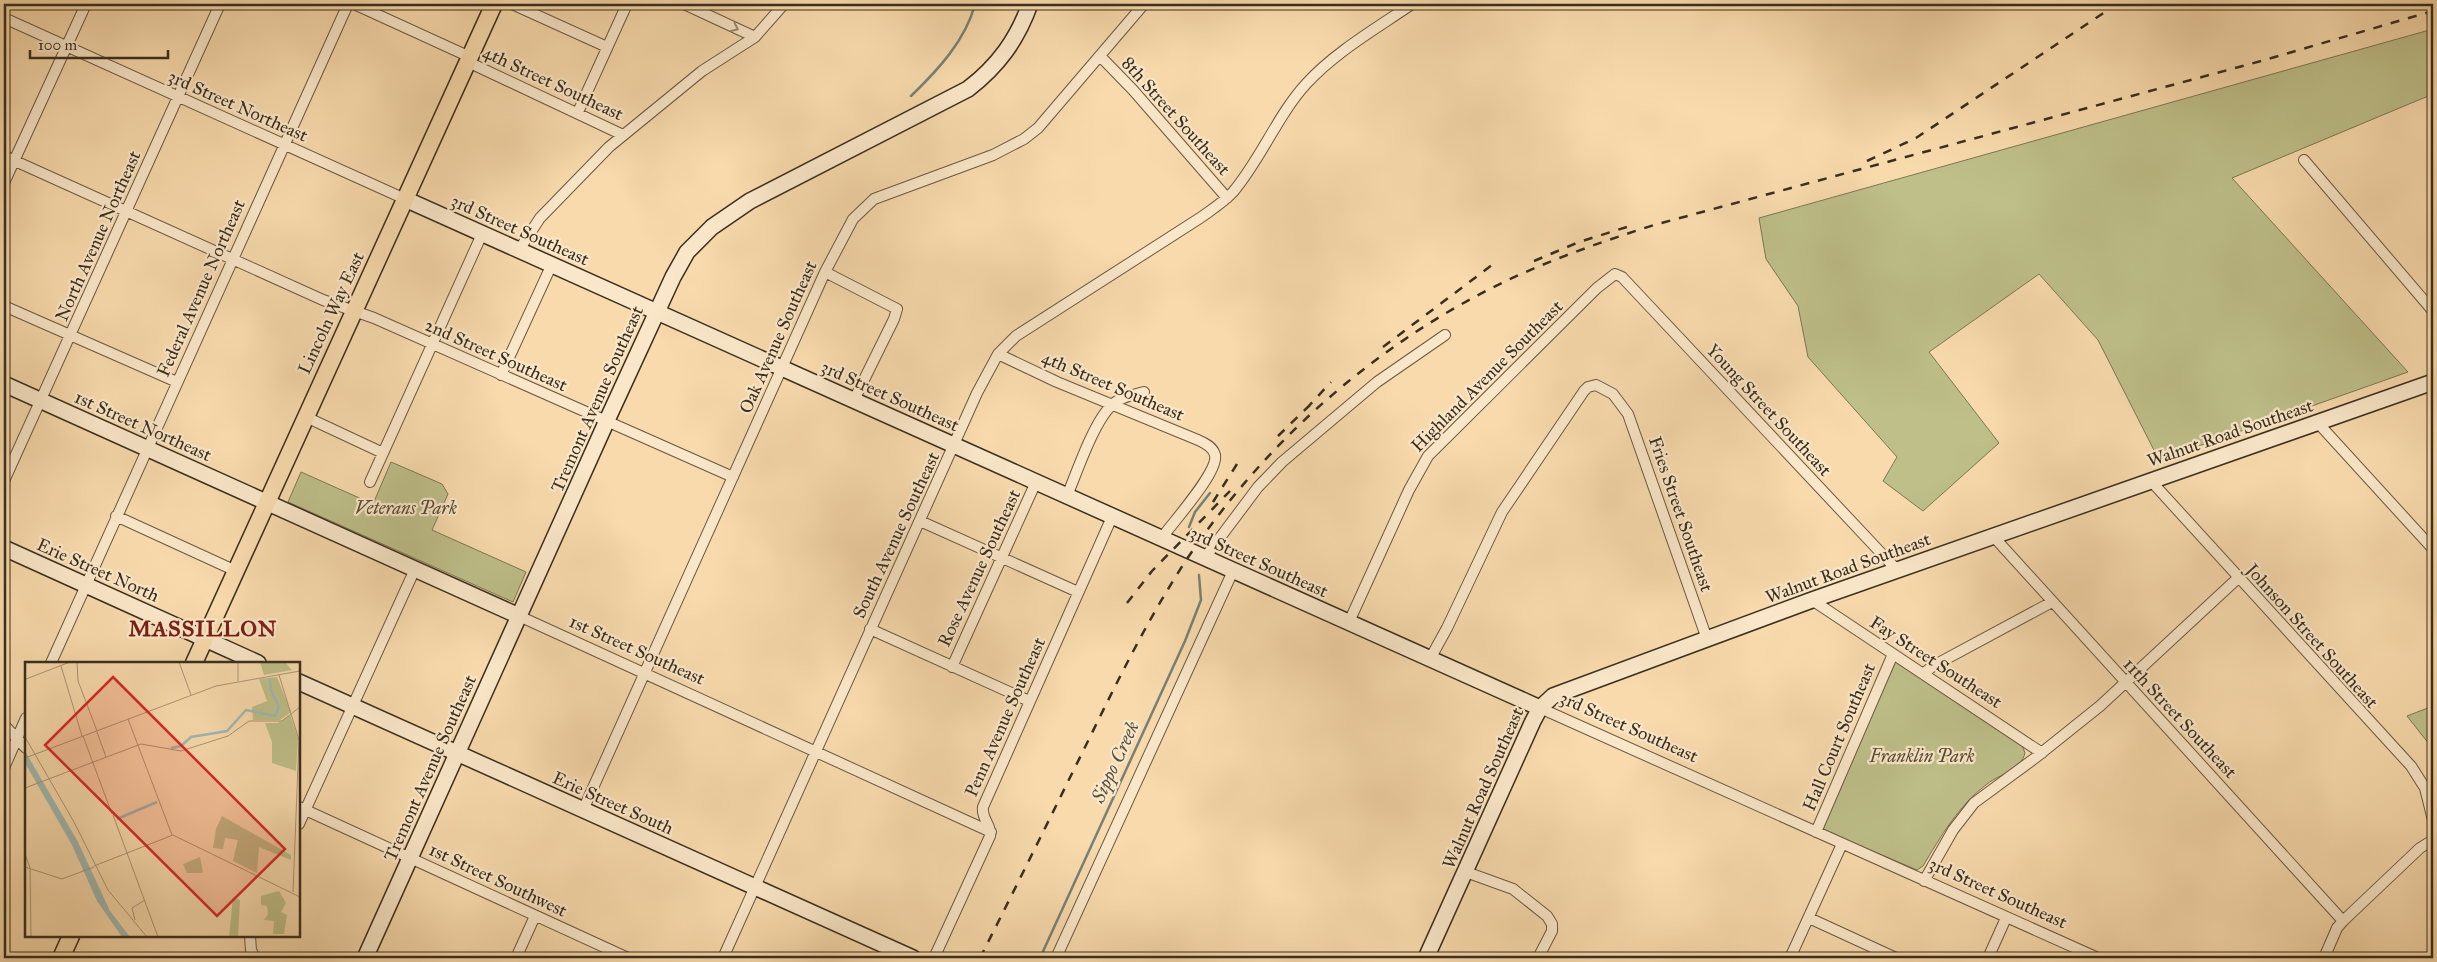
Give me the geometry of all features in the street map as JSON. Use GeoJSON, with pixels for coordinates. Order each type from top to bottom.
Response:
{"type":"FeatureCollection","features":[{"type":"Feature","properties":{"kind":"main road","name":"Lincoln Way East"},"geometry":{"type":"LineString","coordinates":[[194,662],[494,4]]}},
{"type":"Feature","properties":{"kind":"main road"},"geometry":{"type":"LineString","coordinates":[[61,958],[71,937]]}},
{"type":"Feature","properties":{"kind":"street"},"geometry":{"type":"LineString","coordinates":[[4,183],[86,4]]}},
{"type":"Feature","properties":{"kind":"street","name":"North Avenue Northeast"},"geometry":{"type":"LineString","coordinates":[[4,482],[220,4]]}},
{"type":"Feature","properties":{"kind":"street","name":"Federal Avenue Northeast"},"geometry":{"type":"LineString","coordinates":[[51,662],[146,448],[348,4]]}},
{"type":"Feature","properties":{"kind":"street","name":"4th Street Southeast"},"geometry":{"type":"LineString","coordinates":[[354,4],[623,135]]}},
{"type":"Feature","properties":{"kind":"street"},"geometry":{"type":"LineString","coordinates":[[512,4],[607,48]]}},
{"type":"Feature","properties":{"kind":"street"},"geometry":{"type":"LineString","coordinates":[[578,112],[626,4]]}},
{"type":"Feature","properties":{"kind":"street"},"geometry":{"type":"LineString","coordinates":[[684,4],[755,37]]}},
{"type":"Feature","properties":{"kind":"street"},"geometry":{"type":"LineString","coordinates":[[519,250],[540,218],[623,135],[702,71],[755,37],[784,4]]}},
{"type":"Feature","properties":{"kind":"street","name":"Tremont Avenue Southeast"},"geometry":{"type":"LineString","coordinates":[[365,958],[606,421],[656,312],[687,252],[712,227],[762,194],[968,89],[988,74],[1003,57],[1021,28],[1030,4]]}},
{"type":"Feature","properties":{"kind":"street","name":"Oak Avenue Southeast"},"geometry":{"type":"LineString","coordinates":[[583,810],[825,272],[844,234],[862,208],[886,193],[962,168],[993,155],[1024,138],[1048,118],[1144,4]]}},
{"type":"Feature","properties":{"kind":"street","name":"South Avenue Southeast"},"geometry":{"type":"LineString","coordinates":[[723,958],[870,629],[955,446],[977,393],[998,354],[1016,336],[1200,218],[1227,198],[1241,181],[1281,117],[1306,84],[1353,45],[1412,4]]}},
{"type":"Feature","properties":{"kind":"street","name":"3rd Street Northeast"},"geometry":{"type":"LineString","coordinates":[[4,18],[405,199]]}},
{"type":"Feature","properties":{"kind":"street","name":"8th Street Southeast"},"geometry":{"type":"LineString","coordinates":[[1100,56],[1227,198]]}},
{"type":"Feature","properties":{"kind":"street","name":"2nd Street Southeast"},"geometry":{"type":"LineString","coordinates":[[4,156],[323,300],[355,311],[432,344],[733,477]]}},
{"type":"Feature","properties":{"kind":"street"},"geometry":{"type":"LineString","coordinates":[[2304,160],[2433,311]]}},
{"type":"Feature","properties":{"kind":"street","name":"3rd Street Southeast"},"geometry":{"type":"LineString","coordinates":[[405,199],[2098,958]]}},
{"type":"Feature","properties":{"kind":"street"},"geometry":{"type":"LineString","coordinates":[[370,482],[482,234]]}},
{"type":"Feature","properties":{"kind":"street"},"geometry":{"type":"LineString","coordinates":[[501,375],[552,264]]}},
{"type":"Feature","properties":{"kind":"street"},"geometry":{"type":"LineString","coordinates":[[825,272],[896,309],[894,319],[854,400]]}},
{"type":"Feature","properties":{"kind":"street","name":"Young Street Southeast"},"geometry":{"type":"LineString","coordinates":[[1615,274],[1622,277],[1897,570]]}},
{"type":"Feature","properties":{"kind":"street","name":"Highland Avenue Southeast"},"geometry":{"type":"LineString","coordinates":[[1349,622],[1409,490],[1428,456],[1597,288],[1615,274]]}},
{"type":"Feature","properties":{"kind":"street"},"geometry":{"type":"LineString","coordinates":[[4,306],[177,382]]}},
{"type":"Feature","properties":{"kind":"street"},"geometry":{"type":"LineString","coordinates":[[1204,558],[1258,487],[1282,462],[1376,382],[1444,335]]}},
{"type":"Feature","properties":{"kind":"street","name":"4th Street Southeast"},"geometry":{"type":"LineString","coordinates":[[998,354],[1112,405],[1198,440],[1214,452],[1215,462],[1211,473],[1161,539]]}},
{"type":"Feature","properties":{"kind":"street","name":"Walnut Road Southeast"},"geometry":{"type":"LineString","coordinates":[[1426,958],[1540,708],[1546,701],[1562,691],[1812,600],[2433,382]]}},
{"type":"Feature","properties":{"kind":"street","name":"1st Street Northeast"},"geometry":{"type":"LineString","coordinates":[[4,384],[267,502]]}},
{"type":"Feature","properties":{"kind":"street","name":"Fries Street Southeast"},"geometry":{"type":"LineString","coordinates":[[1430,659],[1447,628],[1502,512],[1584,391],[1592,385],[1599,385],[1620,402],[1628,414],[1707,639]]}},
{"type":"Feature","properties":{"kind":"street"},"geometry":{"type":"LineString","coordinates":[[1067,496],[1101,419],[1112,405],[1122,399],[1144,392]]}},
{"type":"Feature","properties":{"kind":"street"},"geometry":{"type":"LineString","coordinates":[[306,418],[383,453]]}},
{"type":"Feature","properties":{"kind":"street"},"geometry":{"type":"LineString","coordinates":[[2318,423],[2433,549]]}},
{"type":"Feature","properties":{"kind":"street","name":"Johnson Street Southeast"},"geometry":{"type":"LineString","coordinates":[[2151,481],[2410,766],[2425,788],[2433,820]]}},
{"type":"Feature","properties":{"kind":"street","name":"Rose Avenue Southeast"},"geometry":{"type":"LineString","coordinates":[[952,667],[1036,482]]}},
{"type":"Feature","properties":{"kind":"street","name":"1st Street Southeast"},"geometry":{"type":"LineString","coordinates":[[267,502],[991,832]]}},
{"type":"Feature","properties":{"kind":"street"},"geometry":{"type":"LineString","coordinates":[[116,516],[236,571]]}},
{"type":"Feature","properties":{"kind":"street","name":"Penn Avenue Southeast"},"geometry":{"type":"LineString","coordinates":[[991,832],[984,818],[983,807],[1112,517]]}},
{"type":"Feature","properties":{"kind":"street"},"geometry":{"type":"LineString","coordinates":[[920,521],[1078,592]]}},
{"type":"Feature","properties":{"kind":"street","name":"11th Street Southeast"},"geometry":{"type":"LineString","coordinates":[[1993,536],[2343,922]]}},
{"type":"Feature","properties":{"kind":"street","name":"Erie Street North"},"geometry":{"type":"LineString","coordinates":[[4,548],[205,639]]}},
{"type":"Feature","properties":{"kind":"street"},"geometry":{"type":"LineString","coordinates":[[302,809],[353,706],[415,569]]}},
{"type":"Feature","properties":{"kind":"street"},"geometry":{"type":"LineString","coordinates":[[1056,958],[1233,571]]}},
{"type":"Feature","properties":{"kind":"street"},"geometry":{"type":"LineString","coordinates":[[1924,881],[1953,830],[1974,803],[2042,753],[2126,682],[2238,578]]}},
{"type":"Feature","properties":{"kind":"street","name":"Fay Street Southeast"},"geometry":{"type":"LineString","coordinates":[[1812,600],[2042,753]]}},
{"type":"Feature","properties":{"kind":"street"},"geometry":{"type":"LineString","coordinates":[[1923,674],[1933,666],[2052,602]]}},
{"type":"Feature","properties":{"kind":"street"},"geometry":{"type":"LineString","coordinates":[[870,629],[1030,701]]}},
{"type":"Feature","properties":{"kind":"street"},"geometry":{"type":"LineString","coordinates":[[205,639],[256,662]]}},
{"type":"Feature","properties":{"kind":"street","name":"Hall Court Southeast"},"geometry":{"type":"LineString","coordinates":[[1816,832],[1893,654]]}},
{"type":"Feature","properties":{"kind":"street","name":"Erie Street South"},"geometry":{"type":"LineString","coordinates":[[300,682],[913,958]]}},
{"type":"Feature","properties":{"kind":"street"},"geometry":{"type":"LineString","coordinates":[[4,768],[25,720]]}},
{"type":"Feature","properties":{"kind":"street"},"geometry":{"type":"LineString","coordinates":[[4,725],[25,747]]}},
{"type":"Feature","properties":{"kind":"street","name":"1st Street Southwest"},"geometry":{"type":"LineString","coordinates":[[302,809],[628,958]]}},
{"type":"Feature","properties":{"kind":"street"},"geometry":{"type":"LineString","coordinates":[[934,958],[991,832]]}},
{"type":"Feature","properties":{"kind":"street"},"geometry":{"type":"LineString","coordinates":[[2324,958],[2337,928],[2420,848],[2433,840]]}},
{"type":"Feature","properties":{"kind":"street"},"geometry":{"type":"LineString","coordinates":[[1790,958],[1842,844]]}},
{"type":"Feature","properties":{"kind":"street"},"geometry":{"type":"LineString","coordinates":[[1466,872],[1501,883],[1518,892],[1535,905],[1552,924],[1552,930],[1538,958]]}},
{"type":"Feature","properties":{"kind":"street"},"geometry":{"type":"LineString","coordinates":[[516,958],[535,916]]}},
{"type":"Feature","properties":{"kind":"street"},"geometry":{"type":"LineString","coordinates":[[1809,918],[1896,958]]}},
{"type":"Feature","properties":{"kind":"street"},"geometry":{"type":"LineString","coordinates":[[1988,958],[2006,918]]}},
{"type":"Feature","properties":{"kind":"street"},"geometry":{"type":"LineString","coordinates":[[250,937],[254,958]]}},
{"type":"Feature","properties":{"kind":"green space"},"geometry":{"type":"Polygon","coordinates":[[[2433,29],[2433,94],[2232,178],[2408,372],[2159,460],[2098,340],[2039,274],[1929,352],[1999,443],[1923,511],[1883,481],[1897,457],[1808,357],[1798,306],[1766,259],[1759,218],[2433,29]]]}},
{"type":"Feature","properties":{"kind":"green space","name":"Veterans Park"},"geometry":{"type":"Polygon","coordinates":[[[391,462],[442,484],[448,494],[432,530],[526,572],[513,602],[288,502],[301,472],[373,504],[391,462]]]}},
{"type":"Feature","properties":{"kind":"green space","name":"Franklin Park"},"geometry":{"type":"Polygon","coordinates":[[[1895,659],[2022,745],[2025,753],[2023,759],[2015,768],[1987,784],[1967,802],[1951,822],[1923,866],[1917,870],[1821,829],[1895,659]]]}},
{"type":"Feature","properties":{"kind":"green space"},"geometry":{"type":"Polygon","coordinates":[[[2433,706],[2433,749],[2407,716],[2433,706]]]}},
{"type":"Feature","properties":{"kind":"waterway","name":"Sippo Creek"},"geometry":{"type":"LineString","coordinates":[[911,96],[931,76],[958,42],[971,17],[975,4]]}},
{"type":"Feature","properties":{"kind":"waterway","name":"Sippo Creek"},"geometry":{"type":"LineString","coordinates":[[1189,527],[1195,512],[1210,493]]}},
{"type":"Feature","properties":{"kind":"waterway","name":"Sippo Creek"},"geometry":{"type":"LineString","coordinates":[[1040,958],[1185,641],[1201,600],[1199,575]]}},
{"type":"Feature","properties":{"kind":"railway"},"geometry":{"type":"LineString","coordinates":[[1867,161],[1916,138],[2117,4]]}},
{"type":"Feature","properties":{"kind":"railway"},"geometry":{"type":"LineString","coordinates":[[980,958],[1122,673],[1145,629],[1183,565],[1215,520],[1249,478],[1286,438],[1326,400],[1368,366],[1413,334],[1459,305],[1508,280],[1580,250],[1654,225],[2261,61],[2433,11]]}},
{"type":"Feature","properties":{"kind":"railway"},"geometry":{"type":"LineString","coordinates":[[1534,261],[1579,242],[1630,226]]}},
{"type":"Feature","properties":{"kind":"railway"},"geometry":{"type":"LineString","coordinates":[[1383,347],[1496,262]]}},
{"type":"Feature","properties":{"kind":"railway"},"geometry":{"type":"LineString","coordinates":[[1306,409],[1331,382]]}},
{"type":"Feature","properties":{"kind":"railway"},"geometry":{"type":"LineString","coordinates":[[1278,436],[1310,405]]}},
{"type":"Feature","properties":{"kind":"railway"},"geometry":{"type":"LineString","coordinates":[[1213,502],[1237,464]]}},
{"type":"Feature","properties":{"kind":"railway"},"geometry":{"type":"LineString","coordinates":[[1127,603],[1152,571],[1230,491]]}},
{"type":"Feature","properties":{"kind":"district","name":"MASSILLON"},"geometry":{"type":"Point","coordinates":[203,628]}}]}
